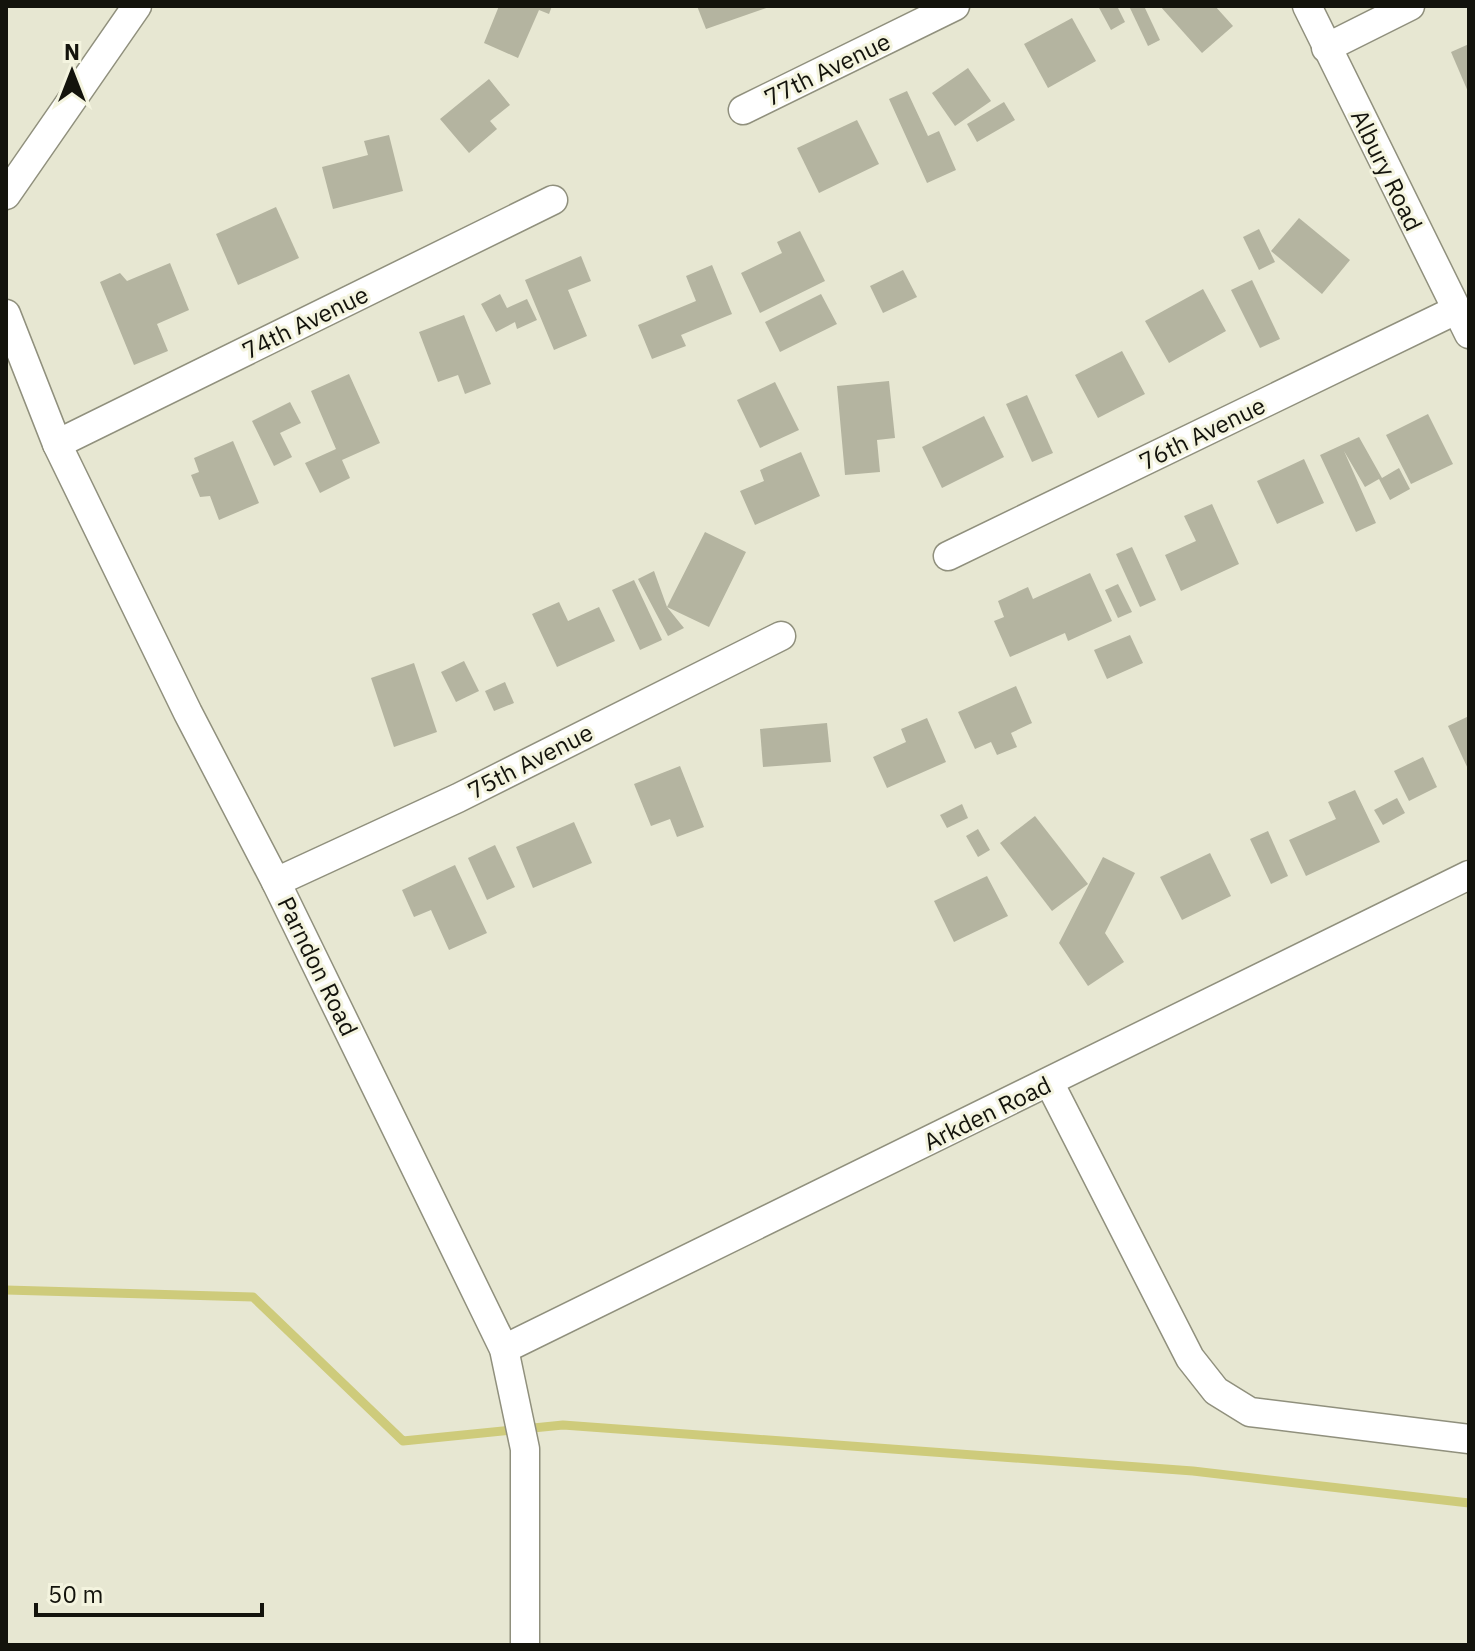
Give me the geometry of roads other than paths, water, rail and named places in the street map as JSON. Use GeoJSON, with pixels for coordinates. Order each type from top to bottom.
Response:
{"type":"FeatureCollection","features":[{"type":"Feature","properties":{"kind":"street"},"geometry":{"type":"LineString","coordinates":[[6,195],[137,6]]}},
{"type":"Feature","properties":{"kind":"street","name":"77th Avenue"},"geometry":{"type":"LineString","coordinates":[[743,110],[955,6]]}},
{"type":"Feature","properties":{"kind":"street","name":"Albury Road"},"geometry":{"type":"LineString","coordinates":[[1307,6],[1463,322]]}},
{"type":"Feature","properties":{"kind":"street"},"geometry":{"type":"LineString","coordinates":[[1326,48],[1410,6]]}},
{"type":"Feature","properties":{"kind":"street","name":"74th Avenue"},"geometry":{"type":"LineString","coordinates":[[57,444],[553,200]]}},
{"type":"Feature","properties":{"kind":"street","name":"Parndon Road"},"geometry":{"type":"LineString","coordinates":[[6,314],[57,444],[504,1349],[525,1449],[525,1645]]}},
{"type":"Feature","properties":{"kind":"street","name":"76th Avenue"},"geometry":{"type":"LineString","coordinates":[[948,556],[1463,322]]}},
{"type":"Feature","properties":{"kind":"street","name":"75th Avenue"},"geometry":{"type":"LineString","coordinates":[[276,882],[458,798],[781,636]]}},
{"type":"Feature","properties":{"kind":"street","name":"Arkden Road"},"geometry":{"type":"LineString","coordinates":[[504,1349],[1469,875]]}},
{"type":"Feature","properties":{"kind":"street"},"geometry":{"type":"LineString","coordinates":[[1049,1082],[1190,1358],[1216,1391],[1250,1412],[1469,1439]]}},
{"type":"Feature","properties":{"kind":"waterway"},"geometry":{"type":"LineString","coordinates":[[6,1290],[253,1297],[403,1441],[563,1425],[1193,1471],[1469,1503]]}}]}
